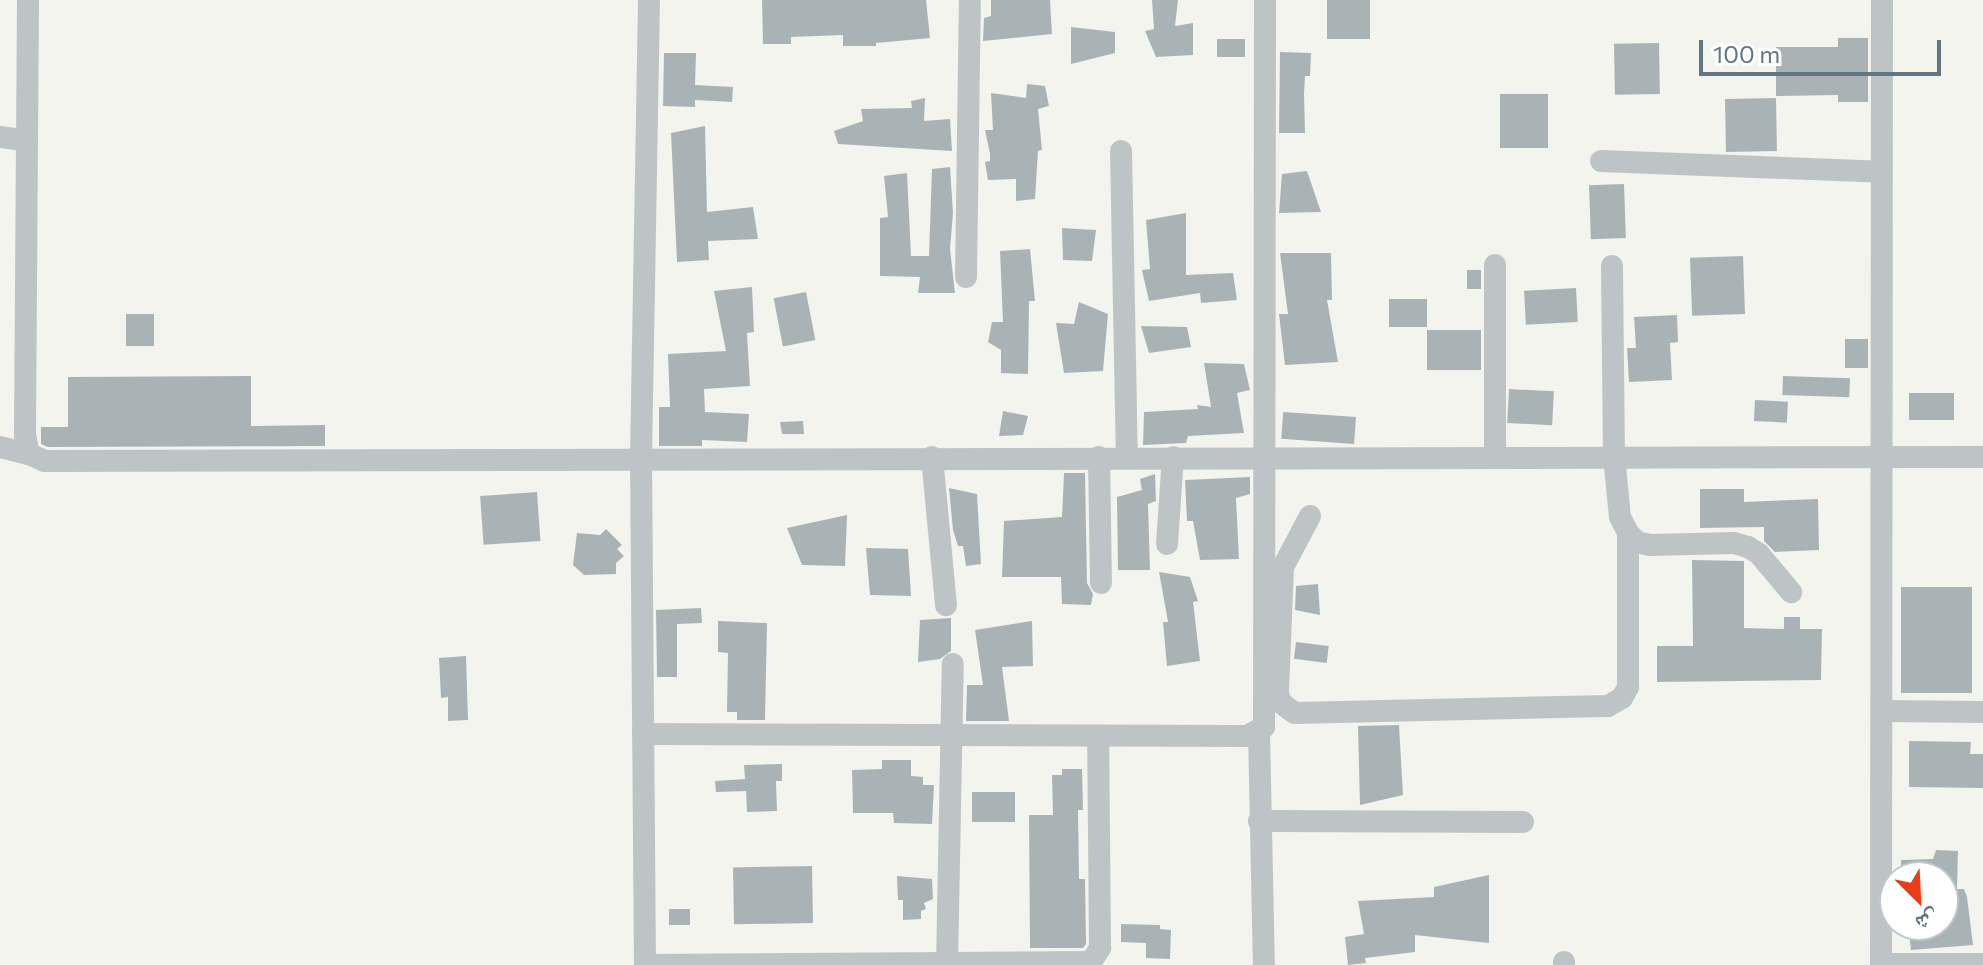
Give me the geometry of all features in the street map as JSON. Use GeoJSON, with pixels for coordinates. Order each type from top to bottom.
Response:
{"type":"FeatureCollection","features":[{"type":"Feature","properties":{"kind":"street"},"geometry":{"type":"LineString","coordinates":[[28,0],[25,435],[29,454]]}},
{"type":"Feature","properties":{"kind":"street"},"geometry":{"type":"LineString","coordinates":[[649,0],[641,458],[645,965],[1117,965]]}},
{"type":"Feature","properties":{"kind":"street"},"geometry":{"type":"LineString","coordinates":[[966,277],[970,0]]}},
{"type":"Feature","properties":{"kind":"street"},"geometry":{"type":"LineString","coordinates":[[1264,965],[1259,732],[1265,717],[1265,0]]}},
{"type":"Feature","properties":{"kind":"street"},"geometry":{"type":"LineString","coordinates":[[1882,0],[1881,965],[1983,964]]}},
{"type":"Feature","properties":{"kind":"street"},"geometry":{"type":"LineString","coordinates":[[0,137],[27,141]]}},
{"type":"Feature","properties":{"kind":"street"},"geometry":{"type":"LineString","coordinates":[[1121,151],[1127,457]]}},
{"type":"Feature","properties":{"kind":"street"},"geometry":{"type":"LineString","coordinates":[[1601,161],[1881,172]]}},
{"type":"Feature","properties":{"kind":"street"},"geometry":{"type":"LineString","coordinates":[[1495,265],[1495,456]]}},
{"type":"Feature","properties":{"kind":"street"},"geometry":{"type":"LineString","coordinates":[[1612,266],[1614,456],[1620,517],[1628,533],[1637,542],[1650,545],[1734,543],[1748,547],[1759,554],[1791,592]]}},
{"type":"Feature","properties":{"kind":"street"},"geometry":{"type":"LineString","coordinates":[[0,447],[45,461],[1264,456],[1983,457]]}},
{"type":"Feature","properties":{"kind":"street"},"geometry":{"type":"LineString","coordinates":[[932,457],[946,605]]}},
{"type":"Feature","properties":{"kind":"street"},"geometry":{"type":"LineString","coordinates":[[1099,457],[1101,583]]}},
{"type":"Feature","properties":{"kind":"street"},"geometry":{"type":"LineString","coordinates":[[1167,544],[1173,457]]}},
{"type":"Feature","properties":{"kind":"street"},"geometry":{"type":"LineString","coordinates":[[1310,516],[1283,567],[1278,694],[1281,703],[1295,713],[1608,706],[1622,698],[1628,687],[1628,533]]}},
{"type":"Feature","properties":{"kind":"street"},"geometry":{"type":"LineString","coordinates":[[947,965],[953,664]]}},
{"type":"Feature","properties":{"kind":"street"},"geometry":{"type":"LineString","coordinates":[[1883,711],[1983,712]]}},
{"type":"Feature","properties":{"kind":"street"},"geometry":{"type":"LineString","coordinates":[[643,734],[1247,736],[1259,732]]}},
{"type":"Feature","properties":{"kind":"street"},"geometry":{"type":"LineString","coordinates":[[1086,964],[1097,957],[1100,948],[1098,736]]}},
{"type":"Feature","properties":{"kind":"street"},"geometry":{"type":"LineString","coordinates":[[1259,821],[1523,822]]}},
{"type":"Feature","properties":{"kind":"building"},"geometry":{"type":"Polygon","coordinates":[[[762,0],[926,0],[930,38],[876,43],[876,46],[843,46],[843,35],[791,37],[791,44],[763,44],[762,0]]]}},
{"type":"Feature","properties":{"kind":"building"},"geometry":{"type":"Polygon","coordinates":[[[991,0],[1050,0],[1052,34],[983,41],[984,18],[991,16],[991,0]]]}},
{"type":"Feature","properties":{"kind":"building"},"geometry":{"type":"Polygon","coordinates":[[[1152,0],[1178,0],[1175,26],[1193,23],[1193,55],[1156,57],[1145,31],[1154,29],[1152,0]]]}},
{"type":"Feature","properties":{"kind":"building"},"geometry":{"type":"Polygon","coordinates":[[[1327,0],[1370,0],[1370,39],[1327,39],[1327,0]]]}},
{"type":"Feature","properties":{"kind":"building"},"geometry":{"type":"Polygon","coordinates":[[[1071,27],[1115,32],[1115,53],[1071,64],[1071,27]]]}},
{"type":"Feature","properties":{"kind":"building"},"geometry":{"type":"Polygon","coordinates":[[[1838,38],[1868,38],[1868,102],[1838,102],[1838,95],[1776,96],[1776,47],[1838,47],[1838,38]]]}},
{"type":"Feature","properties":{"kind":"building"},"geometry":{"type":"Polygon","coordinates":[[[1217,39],[1245,39],[1245,57],[1217,57],[1217,39]]]}},
{"type":"Feature","properties":{"kind":"building"},"geometry":{"type":"Polygon","coordinates":[[[1659,43],[1660,94],[1615,95],[1614,44],[1659,43]]]}},
{"type":"Feature","properties":{"kind":"building"},"geometry":{"type":"Polygon","coordinates":[[[1280,52],[1311,53],[1310,76],[1305,76],[1305,133],[1279,133],[1280,52]]]}},
{"type":"Feature","properties":{"kind":"building"},"geometry":{"type":"Polygon","coordinates":[[[664,53],[696,53],[695,85],[733,87],[732,102],[695,100],[695,107],[663,106],[664,53]]]}},
{"type":"Feature","properties":{"kind":"building"},"geometry":{"type":"Polygon","coordinates":[[[1027,84],[1045,86],[1049,106],[1038,109],[1042,150],[1038,151],[1035,199],[1016,201],[1016,179],[988,180],[985,162],[990,161],[990,154],[985,130],[993,130],[991,93],[1026,98],[1027,84]]]}},
{"type":"Feature","properties":{"kind":"building"},"geometry":{"type":"Polygon","coordinates":[[[1500,94],[1548,94],[1548,148],[1500,148],[1500,94]]]}},
{"type":"Feature","properties":{"kind":"building"},"geometry":{"type":"Polygon","coordinates":[[[925,98],[924,121],[950,119],[952,151],[838,144],[834,131],[863,121],[861,109],[912,108],[911,101],[925,98]]]}},
{"type":"Feature","properties":{"kind":"building"},"geometry":{"type":"Polygon","coordinates":[[[1776,98],[1777,151],[1726,152],[1725,99],[1776,98]]]}},
{"type":"Feature","properties":{"kind":"building"},"geometry":{"type":"Polygon","coordinates":[[[705,126],[707,212],[753,207],[758,239],[708,241],[709,260],[677,262],[671,133],[705,126]]]}},
{"type":"Feature","properties":{"kind":"building"},"geometry":{"type":"Polygon","coordinates":[[[950,167],[953,213],[950,249],[955,293],[918,293],[920,277],[880,276],[880,218],[888,217],[884,176],[907,173],[911,256],[929,256],[932,169],[950,167]]]}},
{"type":"Feature","properties":{"kind":"building"},"geometry":{"type":"Polygon","coordinates":[[[1307,171],[1321,212],[1279,213],[1282,174],[1307,171]]]}},
{"type":"Feature","properties":{"kind":"building"},"geometry":{"type":"Polygon","coordinates":[[[1624,184],[1626,238],[1591,239],[1589,185],[1624,184]]]}},
{"type":"Feature","properties":{"kind":"building"},"geometry":{"type":"Polygon","coordinates":[[[1186,213],[1186,275],[1233,273],[1237,300],[1201,303],[1200,293],[1149,301],[1142,270],[1150,269],[1146,220],[1186,213]]]}},
{"type":"Feature","properties":{"kind":"building"},"geometry":{"type":"Polygon","coordinates":[[[1062,228],[1096,230],[1092,261],[1063,260],[1062,228]]]}},
{"type":"Feature","properties":{"kind":"building"},"geometry":{"type":"Polygon","coordinates":[[[1030,249],[1035,301],[1029,301],[1028,374],[1001,373],[1001,350],[988,342],[992,322],[1003,322],[1000,251],[1030,249]]]}},
{"type":"Feature","properties":{"kind":"building"},"geometry":{"type":"Polygon","coordinates":[[[1280,253],[1331,253],[1332,300],[1327,300],[1338,362],[1285,365],[1279,314],[1288,314],[1280,253]]]}},
{"type":"Feature","properties":{"kind":"building"},"geometry":{"type":"Polygon","coordinates":[[[1743,256],[1745,314],[1692,316],[1690,258],[1743,256]]]}},
{"type":"Feature","properties":{"kind":"building"},"geometry":{"type":"Polygon","coordinates":[[[1467,270],[1481,270],[1481,289],[1467,289],[1467,270]]]}},
{"type":"Feature","properties":{"kind":"building"},"geometry":{"type":"Polygon","coordinates":[[[752,287],[754,332],[747,333],[750,386],[704,389],[705,412],[749,414],[747,442],[702,440],[702,446],[659,446],[659,407],[670,407],[668,354],[726,351],[714,291],[752,287]]]}},
{"type":"Feature","properties":{"kind":"building"},"geometry":{"type":"Polygon","coordinates":[[[1576,288],[1578,322],[1526,325],[1524,291],[1576,288]]]}},
{"type":"Feature","properties":{"kind":"building"},"geometry":{"type":"Polygon","coordinates":[[[806,292],[815,340],[783,346],[774,298],[806,292]]]}},
{"type":"Feature","properties":{"kind":"building"},"geometry":{"type":"Polygon","coordinates":[[[1389,299],[1427,299],[1427,327],[1389,327],[1389,299]]]}},
{"type":"Feature","properties":{"kind":"building"},"geometry":{"type":"Polygon","coordinates":[[[1079,302],[1108,314],[1103,371],[1064,373],[1056,323],[1074,324],[1079,302]]]}},
{"type":"Feature","properties":{"kind":"building"},"geometry":{"type":"Polygon","coordinates":[[[126,314],[154,314],[154,346],[126,346],[126,314]]]}},
{"type":"Feature","properties":{"kind":"building"},"geometry":{"type":"Polygon","coordinates":[[[1677,315],[1678,342],[1670,343],[1672,380],[1629,382],[1627,348],[1636,348],[1634,317],[1677,315]]]}},
{"type":"Feature","properties":{"kind":"building"},"geometry":{"type":"Polygon","coordinates":[[[1141,326],[1187,327],[1191,347],[1149,353],[1141,326]]]}},
{"type":"Feature","properties":{"kind":"building"},"geometry":{"type":"Polygon","coordinates":[[[1427,330],[1481,330],[1481,370],[1427,370],[1427,330]]]}},
{"type":"Feature","properties":{"kind":"building"},"geometry":{"type":"Polygon","coordinates":[[[1845,339],[1868,339],[1868,368],[1845,368],[1845,339]]]}},
{"type":"Feature","properties":{"kind":"building"},"geometry":{"type":"Polygon","coordinates":[[[1204,363],[1244,364],[1250,390],[1237,393],[1244,433],[1188,436],[1186,443],[1143,445],[1144,412],[1198,409],[1197,405],[1211,407],[1204,363]]]}},
{"type":"Feature","properties":{"kind":"building"},"geometry":{"type":"Polygon","coordinates":[[[251,376],[251,426],[325,425],[325,446],[48,447],[41,444],[41,427],[68,427],[68,377],[251,376]]]}},
{"type":"Feature","properties":{"kind":"building"},"geometry":{"type":"Polygon","coordinates":[[[1783,376],[1850,378],[1849,397],[1782,395],[1783,376]]]}},
{"type":"Feature","properties":{"kind":"building"},"geometry":{"type":"Polygon","coordinates":[[[1509,389],[1554,391],[1552,425],[1507,423],[1509,389]]]}},
{"type":"Feature","properties":{"kind":"building"},"geometry":{"type":"Polygon","coordinates":[[[1909,393],[1954,393],[1954,420],[1909,420],[1909,393]]]}},
{"type":"Feature","properties":{"kind":"building"},"geometry":{"type":"Polygon","coordinates":[[[1755,400],[1788,402],[1787,423],[1754,421],[1755,400]]]}},
{"type":"Feature","properties":{"kind":"building"},"geometry":{"type":"Polygon","coordinates":[[[1003,411],[1028,416],[1023,435],[999,436],[1003,411]]]}},
{"type":"Feature","properties":{"kind":"building"},"geometry":{"type":"Polygon","coordinates":[[[1283,412],[1356,417],[1354,444],[1281,439],[1283,412]]]}},
{"type":"Feature","properties":{"kind":"building"},"geometry":{"type":"Polygon","coordinates":[[[803,421],[804,434],[782,434],[780,422],[803,421]]]}},
{"type":"Feature","properties":{"kind":"building"},"geometry":{"type":"Polygon","coordinates":[[[1064,473],[1085,473],[1087,583],[1093,594],[1091,605],[1062,604],[1061,577],[1002,577],[1004,521],[1062,517],[1064,473]]]}},
{"type":"Feature","properties":{"kind":"building"},"geometry":{"type":"Polygon","coordinates":[[[1155,474],[1156,501],[1148,504],[1150,570],[1118,570],[1117,497],[1142,490],[1140,479],[1155,474]]]}},
{"type":"Feature","properties":{"kind":"building"},"geometry":{"type":"Polygon","coordinates":[[[1250,477],[1250,494],[1236,498],[1239,559],[1200,560],[1193,521],[1187,521],[1185,480],[1250,477]]]}},
{"type":"Feature","properties":{"kind":"building"},"geometry":{"type":"Polygon","coordinates":[[[949,488],[977,494],[981,564],[966,566],[963,546],[958,546],[953,530],[949,488]]]}},
{"type":"Feature","properties":{"kind":"building"},"geometry":{"type":"Polygon","coordinates":[[[1700,489],[1744,489],[1744,502],[1818,499],[1819,550],[1775,552],[1764,541],[1764,527],[1700,528],[1700,489]]]}},
{"type":"Feature","properties":{"kind":"building"},"geometry":{"type":"Polygon","coordinates":[[[537,492],[540,541],[484,545],[480,496],[537,492]]]}},
{"type":"Feature","properties":{"kind":"building"},"geometry":{"type":"Polygon","coordinates":[[[847,515],[845,566],[802,565],[787,528],[847,515]]]}},
{"type":"Feature","properties":{"kind":"building"},"geometry":{"type":"Polygon","coordinates":[[[606,529],[622,545],[617,549],[624,556],[616,563],[616,574],[584,575],[573,565],[577,533],[600,535],[606,529]]]}},
{"type":"Feature","properties":{"kind":"building"},"geometry":{"type":"Polygon","coordinates":[[[866,548],[908,549],[911,596],[870,595],[866,548]]]}},
{"type":"Feature","properties":{"kind":"building"},"geometry":{"type":"Polygon","coordinates":[[[1692,560],[1744,561],[1744,628],[1784,629],[1784,617],[1800,617],[1800,629],[1822,629],[1821,680],[1657,682],[1657,646],[1693,646],[1692,560]]]}},
{"type":"Feature","properties":{"kind":"building"},"geometry":{"type":"Polygon","coordinates":[[[1159,572],[1190,577],[1198,601],[1193,602],[1200,661],[1167,666],[1163,622],[1168,622],[1159,572]]]}},
{"type":"Feature","properties":{"kind":"building"},"geometry":{"type":"Polygon","coordinates":[[[1318,584],[1320,615],[1295,610],[1296,586],[1318,584]]]}},
{"type":"Feature","properties":{"kind":"building"},"geometry":{"type":"Polygon","coordinates":[[[1901,587],[1972,587],[1972,693],[1901,693],[1901,587]]]}},
{"type":"Feature","properties":{"kind":"building"},"geometry":{"type":"Polygon","coordinates":[[[701,608],[702,623],[677,624],[677,677],[657,677],[656,610],[701,608]]]}},
{"type":"Feature","properties":{"kind":"building"},"geometry":{"type":"Polygon","coordinates":[[[951,618],[951,651],[940,659],[918,662],[920,620],[951,618]]]}},
{"type":"Feature","properties":{"kind":"building"},"geometry":{"type":"Polygon","coordinates":[[[718,621],[767,623],[765,720],[737,720],[737,712],[727,712],[728,653],[718,652],[718,621]]]}},
{"type":"Feature","properties":{"kind":"building"},"geometry":{"type":"Polygon","coordinates":[[[1032,621],[1033,666],[1002,667],[1009,721],[966,721],[967,685],[983,685],[975,630],[1032,621]]]}},
{"type":"Feature","properties":{"kind":"building"},"geometry":{"type":"Polygon","coordinates":[[[1296,642],[1329,646],[1327,663],[1294,659],[1296,642]]]}},
{"type":"Feature","properties":{"kind":"building"},"geometry":{"type":"Polygon","coordinates":[[[466,656],[468,720],[448,721],[448,697],[441,698],[439,658],[466,656]]]}},
{"type":"Feature","properties":{"kind":"building"},"geometry":{"type":"Polygon","coordinates":[[[1399,725],[1403,795],[1360,805],[1358,726],[1399,725]]]}},
{"type":"Feature","properties":{"kind":"building"},"geometry":{"type":"Polygon","coordinates":[[[1909,741],[1971,742],[1970,754],[1983,754],[1983,788],[1909,787],[1909,741]]]}},
{"type":"Feature","properties":{"kind":"building"},"geometry":{"type":"Polygon","coordinates":[[[882,760],[911,760],[911,776],[923,777],[923,785],[934,785],[932,824],[894,823],[893,813],[853,813],[852,770],[882,769],[882,760]]]}},
{"type":"Feature","properties":{"kind":"building"},"geometry":{"type":"Polygon","coordinates":[[[782,764],[782,781],[776,781],[777,811],[747,812],[746,791],[716,792],[715,781],[745,779],[744,765],[782,764]]]}},
{"type":"Feature","properties":{"kind":"building"},"geometry":{"type":"Polygon","coordinates":[[[1062,769],[1082,769],[1083,810],[1078,810],[1079,879],[1085,879],[1086,944],[1083,948],[1030,948],[1029,815],[1053,815],[1052,775],[1062,775],[1062,769]]]}},
{"type":"Feature","properties":{"kind":"building"},"geometry":{"type":"Polygon","coordinates":[[[972,792],[1015,792],[1015,822],[972,822],[972,792]]]}},
{"type":"Feature","properties":{"kind":"building"},"geometry":{"type":"Polygon","coordinates":[[[1936,850],[1958,851],[1958,861],[1901,861],[1901,860],[1933,859],[1936,850]]]}},
{"type":"Feature","properties":{"kind":"building"},"geometry":{"type":"Polygon","coordinates":[[[812,866],[813,923],[734,924],[733,867],[812,866]]]}},
{"type":"Feature","properties":{"kind":"building"},"geometry":{"type":"Polygon","coordinates":[[[1489,875],[1489,943],[1415,935],[1415,952],[1365,958],[1366,963],[1348,965],[1345,937],[1364,934],[1358,901],[1434,897],[1434,887],[1489,875]]]}},
{"type":"Feature","properties":{"kind":"building"},"geometry":{"type":"Polygon","coordinates":[[[897,876],[932,879],[933,899],[924,903],[926,909],[921,911],[921,919],[903,920],[903,900],[898,900],[897,876]]]}},
{"type":"Feature","properties":{"kind":"building"},"geometry":{"type":"Polygon","coordinates":[[[1959,889],[1964,889],[1973,945],[1911,950],[1910,941],[1959,941],[1959,889]]]}},
{"type":"Feature","properties":{"kind":"building"},"geometry":{"type":"Polygon","coordinates":[[[669,909],[690,909],[690,925],[669,925],[669,909]]]}},
{"type":"Feature","properties":{"kind":"building"},"geometry":{"type":"Polygon","coordinates":[[[1121,924],[1160,925],[1160,929],[1171,930],[1170,959],[1146,958],[1146,943],[1121,942],[1121,924]]]}}]}
